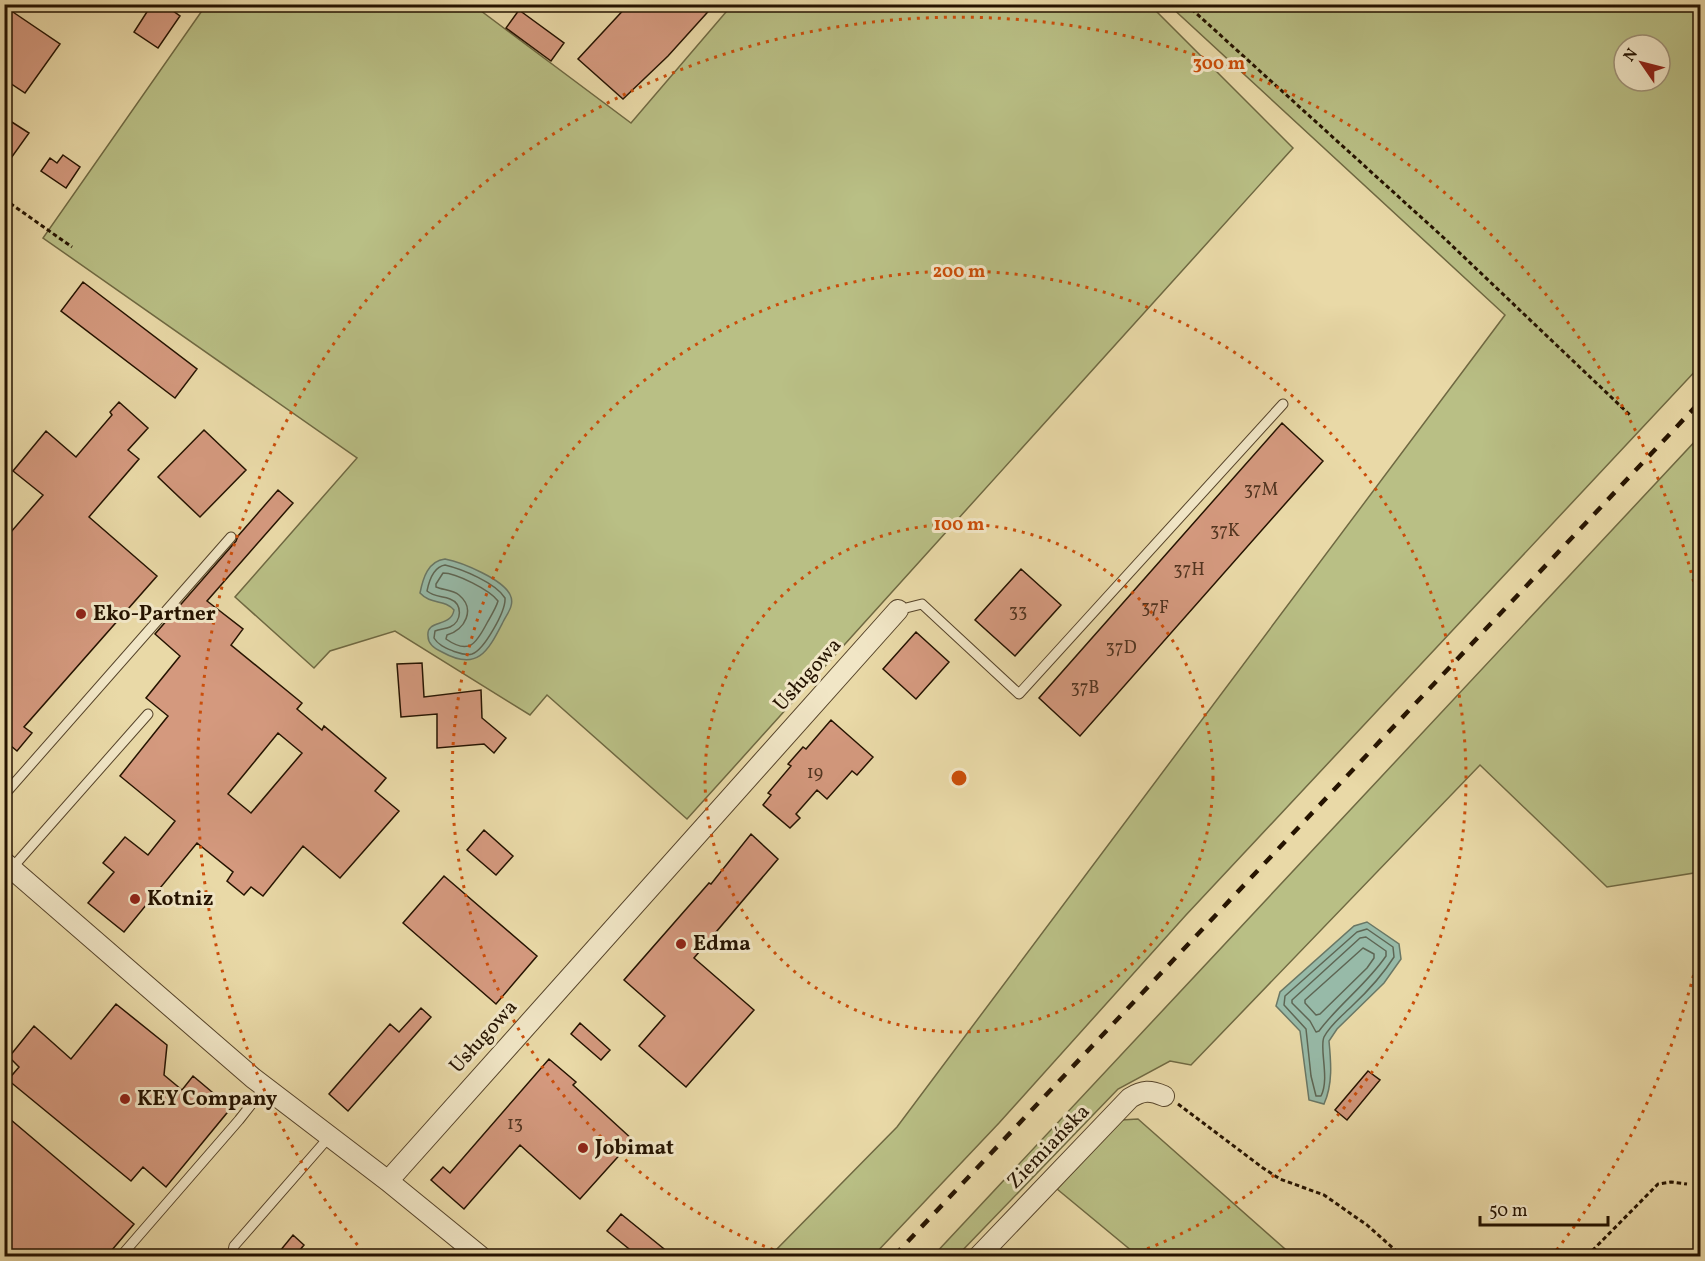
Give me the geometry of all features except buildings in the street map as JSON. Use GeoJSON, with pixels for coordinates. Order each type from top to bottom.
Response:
{"type":"FeatureCollection","features":[{"type":"Feature","properties":{"kind":"street","name":"Usługowa"},"geometry":{"type":"LineString","coordinates":[[388,1181],[898,610]]}},
{"type":"Feature","properties":{"kind":"street"},"geometry":{"type":"LineString","coordinates":[[8,865],[265,1087],[388,1181],[480,1257]]}},
{"type":"Feature","properties":{"kind":"street","name":"Ziemiańska"},"geometry":{"type":"LineString","coordinates":[[979,1257],[1130,1098],[1139,1092],[1151,1090],[1164,1096]]}},
{"type":"Feature","properties":{"kind":"lane","name":"Usługowa"},"geometry":{"type":"LineString","coordinates":[[898,610],[922,604],[1019,694],[1283,404]]}},
{"type":"Feature","properties":{"kind":"lane"},"geometry":{"type":"LineString","coordinates":[[4,795],[231,537]]}},
{"type":"Feature","properties":{"kind":"lane"},"geometry":{"type":"LineString","coordinates":[[8,865],[148,714]]}},
{"type":"Feature","properties":{"kind":"lane"},"geometry":{"type":"LineString","coordinates":[[121,1257],[265,1087]]}},
{"type":"Feature","properties":{"kind":"lane"},"geometry":{"type":"LineString","coordinates":[[225,1257],[330,1136]]}},
{"type":"Feature","properties":{"kind":"lane"},"geometry":{"type":"LineString","coordinates":[[232,1257],[234,1246]]}},
{"type":"Feature","properties":{"kind":"path"},"geometry":{"type":"LineString","coordinates":[[1186,4],[1444,238],[1631,416]]}},
{"type":"Feature","properties":{"kind":"path"},"geometry":{"type":"LineString","coordinates":[[4,199],[72,247]]}},
{"type":"Feature","properties":{"kind":"path"},"geometry":{"type":"LineString","coordinates":[[1164,1096],[1280,1179],[1324,1195],[1367,1225],[1402,1257]]}},
{"type":"Feature","properties":{"kind":"path"},"geometry":{"type":"LineString","coordinates":[[1587,1257],[1658,1184],[1671,1182],[1687,1185]]}},
{"type":"Feature","properties":{"kind":"green space"},"geometry":{"type":"Polygon","coordinates":[[[206,5],[473,5],[631,123],[732,5],[1150,5],[1293,148],[687,819],[547,695],[530,715],[395,631],[330,651],[314,668],[235,597],[357,458],[43,238],[206,5]]]}},
{"type":"Feature","properties":{"kind":"green space"},"geometry":{"type":"Polygon","coordinates":[[[1169,5],[1700,5],[1700,366],[1186,915],[999,1123],[873,1256],[770,1256],[897,1127],[1505,315],[1169,5]]]}},
{"type":"Feature","properties":{"kind":"green space"},"geometry":{"type":"Polygon","coordinates":[[[1700,436],[1700,872],[1607,887],[1480,765],[1191,1065],[1170,1061],[1118,1089],[957,1256],[933,1256],[1700,436]]]}},
{"type":"Feature","properties":{"kind":"green space"},"geometry":{"type":"Polygon","coordinates":[[[1138,1119],[1293,1256],[1138,1256],[1057,1189],[1121,1120],[1138,1119]]]}},
{"type":"Feature","properties":{"kind":"water"},"geometry":{"type":"Polygon","coordinates":[[[445,559],[492,578],[501,584],[511,597],[510,610],[492,642],[487,650],[473,659],[454,658],[434,648],[428,639],[428,631],[431,627],[444,622],[452,616],[454,610],[420,593],[430,567],[439,560],[445,559]]]}},
{"type":"Feature","properties":{"kind":"water"},"geometry":{"type":"Polygon","coordinates":[[[1367,922],[1399,944],[1401,959],[1384,983],[1337,1029],[1329,1041],[1331,1073],[1327,1096],[1324,1104],[1309,1100],[1300,1031],[1276,1006],[1280,992],[1354,926],[1367,922]]]}},
{"type":"Feature","properties":{"kind":"railway"},"geometry":{"type":"LineString","coordinates":[[894,1256],[1700,402]]}},
{"type":"Feature","properties":{"kind":"place","name":"Eko-Partner"},"geometry":{"type":"Point","coordinates":[81,614]}},
{"type":"Feature","properties":{"kind":"place","name":"Kotniz"},"geometry":{"type":"Point","coordinates":[135,899]}},
{"type":"Feature","properties":{"kind":"place","name":"Edma"},"geometry":{"type":"Point","coordinates":[681,944]}},
{"type":"Feature","properties":{"kind":"place","name":"KEY Company"},"geometry":{"type":"Point","coordinates":[125,1099]}},
{"type":"Feature","properties":{"kind":"place","name":"Jobimat"},"geometry":{"type":"Point","coordinates":[583,1148]}}]}
